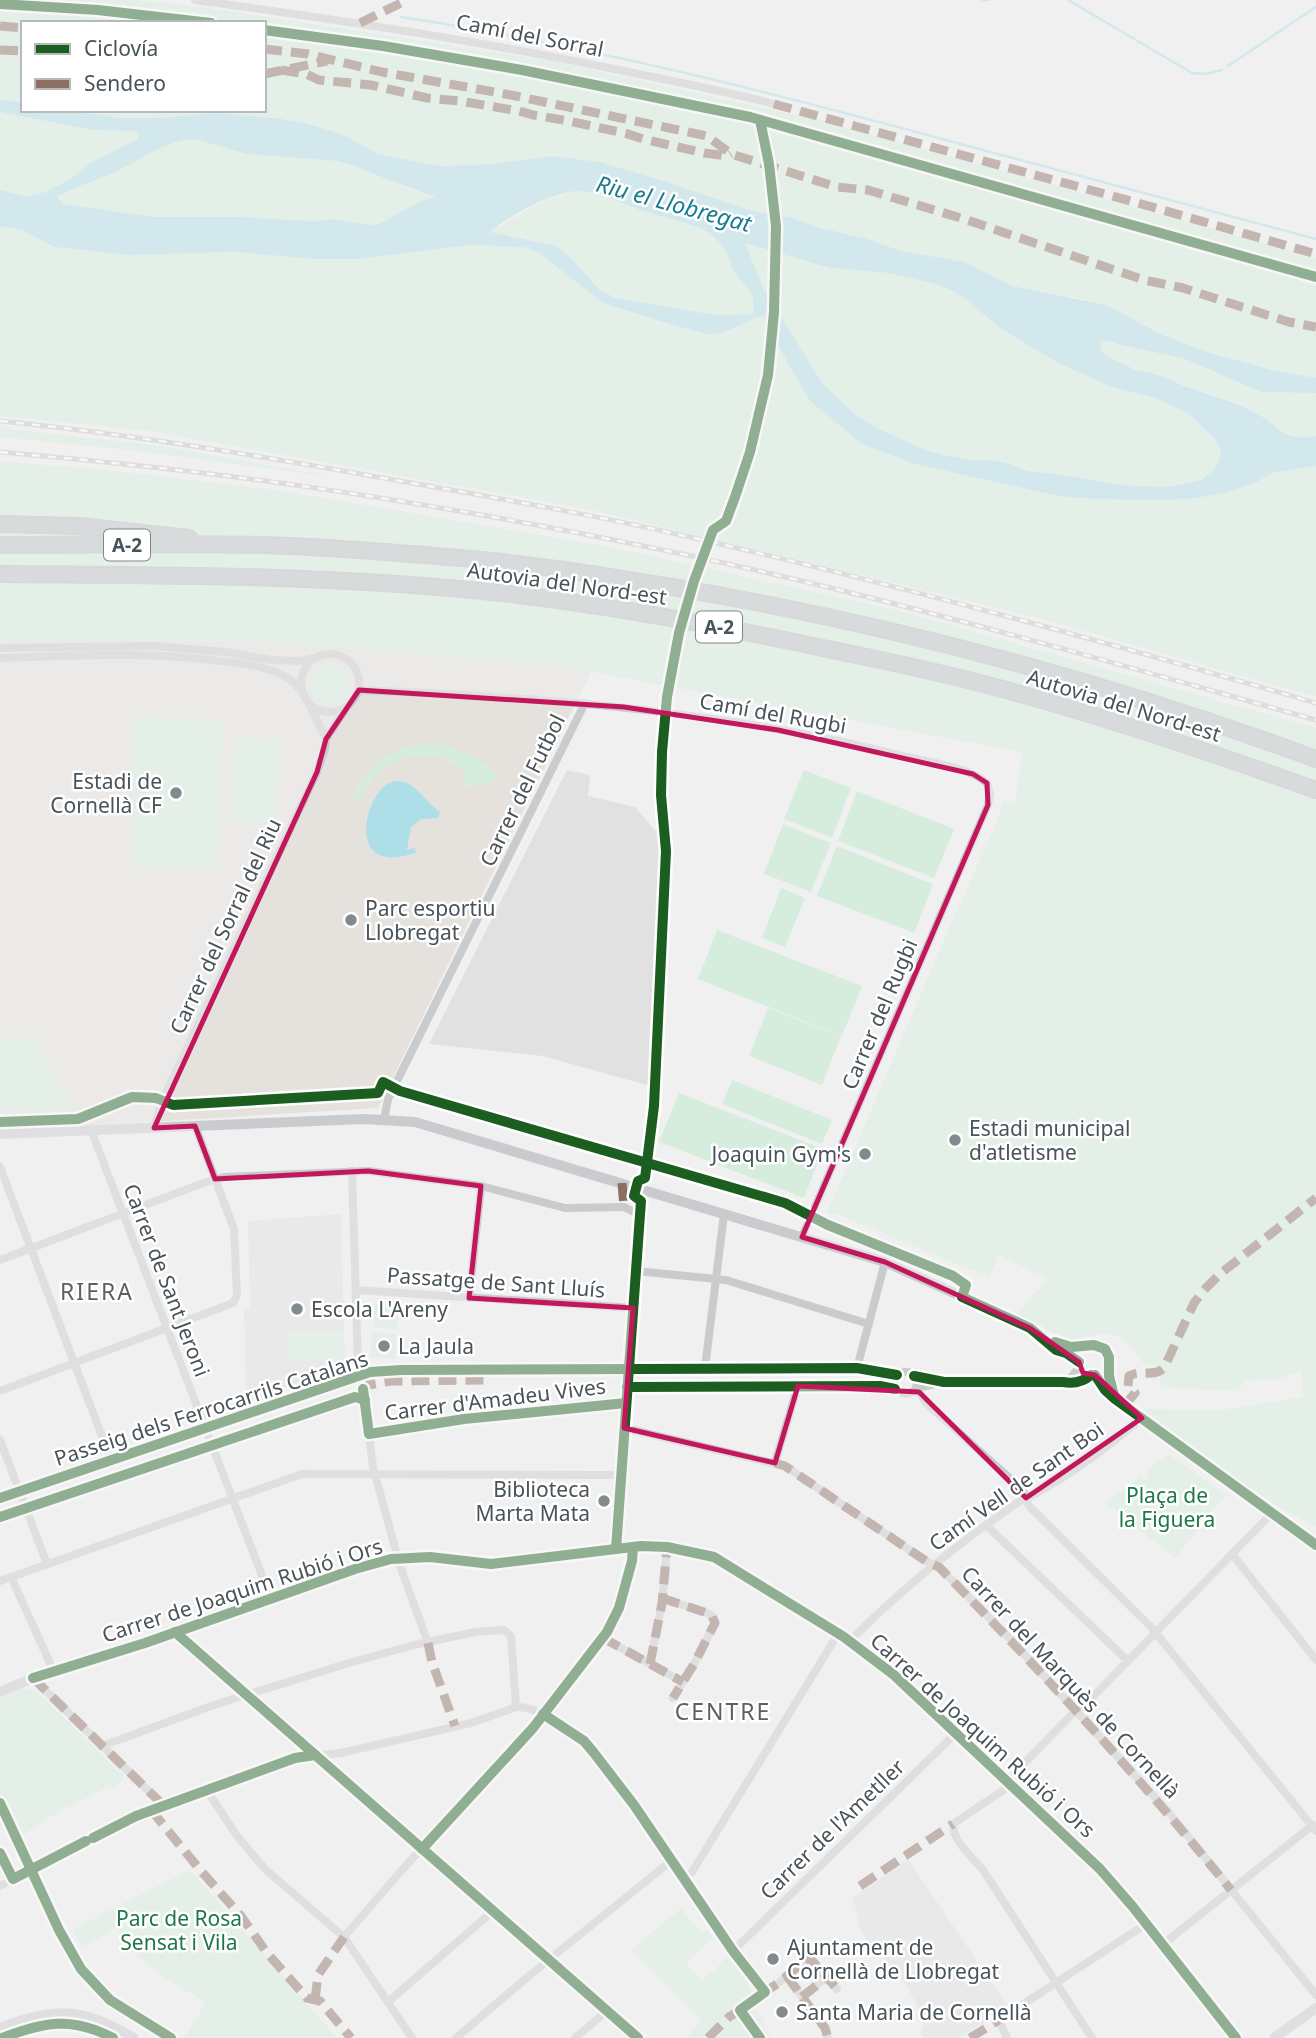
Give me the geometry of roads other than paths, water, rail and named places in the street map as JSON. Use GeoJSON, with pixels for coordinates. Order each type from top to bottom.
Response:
{"type":"FeatureCollection","features":[{"type":"Feature","properties":{"kind":"highway"},"geometry":{"type":"LineString","coordinates":[[0,523],[79,526],[253,545]]}},
{"type":"Feature","properties":{"kind":"highway","name":"Autovia del Nord-est"},"geometry":{"type":"LineString","coordinates":[[0,544],[253,545],[370,551],[508,563],[594,574],[784,607],[984,654],[1223,725],[1316,759]]}},
{"type":"Feature","properties":{"kind":"highway","name":"Autovia del Nord-est"},"geometry":{"type":"LineString","coordinates":[[0,574],[316,578],[518,595],[633,611],[772,637],[994,687],[1191,746],[1316,790]]}},
{"type":"Feature","properties":{"kind":"street","name":"Camí del Sorral"},"geometry":{"type":"LineString","coordinates":[[195,0],[360,23],[523,50],[722,90],[774,104]]}},
{"type":"Feature","properties":{"kind":"street"},"geometry":{"type":"LineString","coordinates":[[0,649],[155,646],[225,652],[271,660],[298,661],[331,654],[345,659],[357,673],[359,690],[355,698],[347,707],[336,712],[317,710],[309,704]]}},
{"type":"Feature","properties":{"kind":"street"},"geometry":{"type":"LineString","coordinates":[[0,658],[139,655],[239,663],[279,673],[291,680],[302,691],[326,739]]}},
{"type":"Feature","properties":{"kind":"street"},"geometry":{"type":"LineString","coordinates":[[302,691],[303,671],[316,658]]}},
{"type":"Feature","properties":{"kind":"street","name":"Camí del Rugbi"},"geometry":{"type":"LineString","coordinates":[[359,690],[469,694],[584,703],[742,724],[853,744],[957,769],[981,778],[989,789],[988,805]]}},
{"type":"Feature","properties":{"kind":"street","name":"Carrer del Futbol"},"geometry":{"type":"LineString","coordinates":[[384,1119],[388,1099],[584,703]]}},
{"type":"Feature","properties":{"kind":"street","name":"Carrer del Sorral del Riu"},"geometry":{"type":"LineString","coordinates":[[154,1128],[162,1101],[317,772],[326,739],[347,707]]}},
{"type":"Feature","properties":{"kind":"street","name":"Carrer del Rugbi"},"geometry":{"type":"LineString","coordinates":[[802,1237],[988,805]]}},
{"type":"Feature","properties":{"kind":"street"},"geometry":{"type":"LineString","coordinates":[[0,1134],[384,1119],[415,1122],[885,1262],[1014,1320],[1056,1350],[1066,1353],[1080,1364],[1084,1372],[1093,1375],[1115,1399],[1316,1545]]}},
{"type":"Feature","properties":{"kind":"street"},"geometry":{"type":"LineString","coordinates":[[0,1391],[233,1303],[237,1295],[234,1228],[195,1126]]}},
{"type":"Feature","properties":{"kind":"street","name":"Carrer de Sant Jeroni"},"geometry":{"type":"LineString","coordinates":[[91,1130],[271,1599]]}},
{"type":"Feature","properties":{"kind":"street"},"geometry":{"type":"LineString","coordinates":[[0,1167],[111,1460]]}},
{"type":"Feature","properties":{"kind":"street"},"geometry":{"type":"LineString","coordinates":[[352,1171],[358,1367],[374,1474],[428,1643]]}},
{"type":"Feature","properties":{"kind":"street"},"geometry":{"type":"LineString","coordinates":[[0,1260],[224,1177],[368,1171],[481,1186],[565,1208],[624,1207],[640,1214],[626,1403]]}},
{"type":"Feature","properties":{"kind":"street"},"geometry":{"type":"LineString","coordinates":[[469,1298],[481,1186]]}},
{"type":"Feature","properties":{"kind":"street"},"geometry":{"type":"LineString","coordinates":[[705,1368],[724,1214]]}},
{"type":"Feature","properties":{"kind":"street"},"geometry":{"type":"LineString","coordinates":[[857,1368],[885,1262]]}},
{"type":"Feature","properties":{"kind":"street"},"geometry":{"type":"LineString","coordinates":[[636,1271],[726,1280],[869,1324]]}},
{"type":"Feature","properties":{"kind":"street","name":"Passatge de Sant Lluís"},"geometry":{"type":"LineString","coordinates":[[356,1290],[633,1308]]}},
{"type":"Feature","properties":{"kind":"street"},"geometry":{"type":"LineString","coordinates":[[1045,1340],[1071,1347],[1098,1345],[1105,1349],[1109,1357],[1108,1366],[1115,1399]]}},
{"type":"Feature","properties":{"kind":"street"},"geometry":{"type":"LineString","coordinates":[[1063,1382],[1071,1378],[1080,1364],[1081,1353],[1087,1347]]}},
{"type":"Feature","properties":{"kind":"street"},"geometry":{"type":"LineString","coordinates":[[895,1389],[897,1376],[906,1372],[944,1382],[1071,1384],[1103,1373],[1108,1366]]}},
{"type":"Feature","properties":{"kind":"street","name":"Passeig dels Ferrocarrils Catalans"},"geometry":{"type":"LineString","coordinates":[[0,1498],[370,1372],[857,1368],[897,1376]]}},
{"type":"Feature","properties":{"kind":"street"},"geometry":{"type":"LineString","coordinates":[[627,1387],[880,1386],[895,1389],[905,1395],[916,1388],[914,1376]]}},
{"type":"Feature","properties":{"kind":"street"},"geometry":{"type":"LineString","coordinates":[[916,1388],[944,1382]]}},
{"type":"Feature","properties":{"kind":"street"},"geometry":{"type":"LineString","coordinates":[[775,1463],[797,1386]]}},
{"type":"Feature","properties":{"kind":"street"},"geometry":{"type":"LineString","coordinates":[[916,1388],[926,1403],[1023,1490],[1029,1506],[1156,1632],[1315,1827],[1163,1945]]}},
{"type":"Feature","properties":{"kind":"street","name":"Passeig dels Ferrocarrils Catalans"},"geometry":{"type":"LineString","coordinates":[[0,1517],[355,1397],[365,1400]]}},
{"type":"Feature","properties":{"kind":"street","name":"Carrer del Marquès de Cornellà"},"geometry":{"type":"LineString","coordinates":[[626,1403],[625,1428],[785,1466],[939,1567],[1013,1642],[1171,1815],[1316,1996]]}},
{"type":"Feature","properties":{"kind":"street","name":"Carrer d'Amadeu Vives"},"geometry":{"type":"LineString","coordinates":[[369,1434],[464,1419],[626,1403]]}},
{"type":"Feature","properties":{"kind":"street","name":"Camí Vell de Sant Boi"},"geometry":{"type":"LineString","coordinates":[[850,1641],[933,1564],[1017,1502],[1087,1461],[1142,1418]]}},
{"type":"Feature","properties":{"kind":"street"},"geometry":{"type":"LineString","coordinates":[[0,1440],[47,1564]]}},
{"type":"Feature","properties":{"kind":"street"},"geometry":{"type":"LineString","coordinates":[[0,1581],[302,1474],[621,1475]]}},
{"type":"Feature","properties":{"kind":"street"},"geometry":{"type":"LineString","coordinates":[[1092,2038],[983,1870],[953,1832],[953,1824],[1005,1789],[1014,1774],[1272,1513]]}},
{"type":"Feature","properties":{"kind":"street"},"geometry":{"type":"LineString","coordinates":[[986,1525],[1128,1661]]}},
{"type":"Feature","properties":{"kind":"street"},"geometry":{"type":"LineString","coordinates":[[344,1937],[533,1728],[603,1638],[619,1608],[632,1561],[633,1547]]}},
{"type":"Feature","properties":{"kind":"street","name":"Carrer de Joaquim Rubió i Ors"},"geometry":{"type":"LineString","coordinates":[[0,1692],[33,1678],[355,1570],[399,1559],[441,1557],[491,1564],[633,1547],[667,1547],[698,1553],[724,1562],[850,1641],[894,1675],[1086,1855],[1146,1924],[1236,2038]]}},
{"type":"Feature","properties":{"kind":"street"},"geometry":{"type":"LineString","coordinates":[[650,1664],[662,1598],[667,1547]]}},
{"type":"Feature","properties":{"kind":"street"},"geometry":{"type":"LineString","coordinates":[[1232,1554],[1316,1660]]}},
{"type":"Feature","properties":{"kind":"street"},"geometry":{"type":"LineString","coordinates":[[11,1577],[54,1672]]}},
{"type":"Feature","properties":{"kind":"street"},"geometry":{"type":"LineString","coordinates":[[662,1598],[707,1613],[715,1621],[713,1630],[673,1698]]}},
{"type":"Feature","properties":{"kind":"street"},"geometry":{"type":"LineString","coordinates":[[175,1632],[607,2011],[575,2038]]}},
{"type":"Feature","properties":{"kind":"street"},"geometry":{"type":"LineString","coordinates":[[102,1745],[349,1663],[475,1632],[509,1632],[512,1639],[516,1707]]}},
{"type":"Feature","properties":{"kind":"street"},"geometry":{"type":"LineString","coordinates":[[0,1886],[151,1810],[295,1758],[341,1753],[455,1726],[516,1707],[529,1708],[543,1714],[584,1741],[634,1805],[683,1878],[692,1872],[838,1634]]}},
{"type":"Feature","properties":{"kind":"street"},"geometry":{"type":"LineString","coordinates":[[603,1638],[683,1682]]}},
{"type":"Feature","properties":{"kind":"street"},"geometry":{"type":"LineString","coordinates":[[33,1678],[163,1805]]}},
{"type":"Feature","properties":{"kind":"street","name":"Carrer de l'Ametller"},"geometry":{"type":"LineString","coordinates":[[683,1878],[733,1951],[956,1732]]}},
{"type":"Feature","properties":{"kind":"street"},"geometry":{"type":"LineString","coordinates":[[206,1789],[237,1836],[259,1862],[276,1880],[344,1937],[412,2038]]}},
{"type":"Feature","properties":{"kind":"street"},"geometry":{"type":"LineString","coordinates":[[0,1803],[31,1869]]}},
{"type":"Feature","properties":{"kind":"street"},"geometry":{"type":"LineString","coordinates":[[0,1853],[13,1879]]}},
{"type":"Feature","properties":{"kind":"street"},"geometry":{"type":"LineString","coordinates":[[456,2038],[671,1860]]}},
{"type":"Feature","properties":{"kind":"street"},"geometry":{"type":"LineString","coordinates":[[388,2002],[493,1911]]}},
{"type":"Feature","properties":{"kind":"street"},"geometry":{"type":"LineString","coordinates":[[1007,2038],[999,2020],[1146,1924]]}},
{"type":"Feature","properties":{"kind":"street"},"geometry":{"type":"LineString","coordinates":[[828,2038],[825,2028],[802,1997],[783,1979],[809,1957],[837,1989]]}},
{"type":"Feature","properties":{"kind":"street"},"geometry":{"type":"LineString","coordinates":[[802,1997],[827,1977]]}},
{"type":"Feature","properties":{"kind":"street"},"geometry":{"type":"LineString","coordinates":[[1274,2038],[1316,2008]]}},
{"type":"Feature","properties":{"kind":"street"},"geometry":{"type":"LineString","coordinates":[[0,2028],[35,2015],[64,2013],[100,2020],[134,2038]]}},
{"type":"Feature","properties":{"kind":"water","name":"Riu el Llobregat"},"geometry":{"type":"Polygon","coordinates":[[[0,99],[21,103],[21,112],[78,112],[121,118],[219,113],[282,119],[344,135],[377,154],[440,166],[492,164],[552,156],[600,162],[752,211],[790,217],[901,251],[964,262],[1013,286],[1106,305],[1160,334],[1210,353],[1272,370],[1316,378],[1316,393],[1261,392],[1185,359],[1101,341],[1100,349],[1106,356],[1132,370],[1156,374],[1239,405],[1263,417],[1288,435],[1316,436],[1316,466],[1272,473],[1257,482],[1225,493],[1189,499],[1095,499],[1059,496],[914,464],[862,444],[811,402],[764,316],[715,334],[660,321],[603,303],[538,252],[523,247],[471,245],[359,259],[313,259],[236,252],[128,255],[55,247],[22,230],[0,226],[0,190],[27,196],[46,192],[70,179],[90,163],[138,139],[137,131],[93,130],[0,112],[0,99]],[[195,139],[184,140],[163,147],[113,173],[57,197],[63,204],[155,217],[241,217],[314,221],[332,219],[370,225],[379,224],[419,202],[436,197],[337,161],[246,154],[195,139]],[[576,191],[530,206],[490,232],[554,245],[569,256],[599,289],[615,298],[715,315],[752,314],[752,296],[720,244],[702,228],[640,210],[601,194],[576,191]],[[745,243],[764,290],[823,384],[857,416],[881,430],[943,455],[992,460],[1027,471],[1119,485],[1166,487],[1201,480],[1214,470],[1221,454],[1219,446],[1188,413],[1155,398],[1112,387],[1056,362],[1000,328],[949,289],[888,273],[830,268],[745,243]]]}},
{"type":"Feature","properties":{"kind":"water"},"geometry":{"type":"Polygon","coordinates":[[[400,781],[412,786],[440,812],[438,818],[421,819],[411,827],[407,850],[415,848],[416,853],[387,857],[374,851],[369,844],[367,823],[373,801],[379,792],[388,784],[400,781]]]}},
{"type":"Feature","properties":{"kind":"waterway"},"geometry":{"type":"LineString","coordinates":[[982,0],[989,0]]}},
{"type":"Feature","properties":{"kind":"waterway"},"geometry":{"type":"LineString","coordinates":[[1068,0],[1192,73],[1205,74],[1222,70]]}},
{"type":"Feature","properties":{"kind":"waterway"},"geometry":{"type":"LineString","coordinates":[[1228,66],[1316,7]]}},
{"type":"Feature","properties":{"kind":"waterway"},"geometry":{"type":"LineString","coordinates":[[401,17],[544,42],[686,73],[828,108],[1316,239]]}},
{"type":"Feature","properties":{"kind":"railway"},"geometry":{"type":"LineString","coordinates":[[0,421],[134,437],[266,458],[525,503],[652,529],[928,595],[1316,703]]}},
{"type":"Feature","properties":{"kind":"railway"},"geometry":{"type":"LineString","coordinates":[[0,452],[291,484],[459,511],[626,543],[762,572],[921,611],[1316,720]]}},
{"type":"Feature","properties":{"kind":"place","name":"Estadi de Cornellà CF"},"geometry":{"type":"Point","coordinates":[176,793]}},
{"type":"Feature","properties":{"kind":"place","name":"Parc esportiu Llobregat"},"geometry":{"type":"Point","coordinates":[351,920]}},
{"type":"Feature","properties":{"kind":"place","name":"Estadi municipal d'atletisme"},"geometry":{"type":"Point","coordinates":[955,1140]}},
{"type":"Feature","properties":{"kind":"place","name":"Joaquin Gym's"},"geometry":{"type":"Point","coordinates":[865,1154]}},
{"type":"Feature","properties":{"kind":"place","name":"Escola L'Areny"},"geometry":{"type":"Point","coordinates":[297,1309]}},
{"type":"Feature","properties":{"kind":"place","name":"La Jaula"},"geometry":{"type":"Point","coordinates":[384,1346]}},
{"type":"Feature","properties":{"kind":"place","name":"Biblioteca Marta Mata"},"geometry":{"type":"Point","coordinates":[604,1501]}},
{"type":"Feature","properties":{"kind":"place","name":"Ajuntament de Cornellà de Llobregat"},"geometry":{"type":"Point","coordinates":[773,1959]}},
{"type":"Feature","properties":{"kind":"place","name":"Santa Maria de Cornellà"},"geometry":{"type":"Point","coordinates":[782,2012]}},
{"type":"Feature","properties":{"kind":"district","name":"RIERA"},"geometry":{"type":"Point","coordinates":[97,1291]}},
{"type":"Feature","properties":{"kind":"district","name":"CENTRE"},"geometry":{"type":"Point","coordinates":[723,1711]}},
{"type":"Feature","properties":{"kind":"park label","name":"Plaça de la Figuera"},"geometry":{"type":"Point","coordinates":[1167,1507]}},
{"type":"Feature","properties":{"kind":"park label","name":"Parc de Rosa Sensat i Vila"},"geometry":{"type":"Point","coordinates":[179,1930]}}]}
